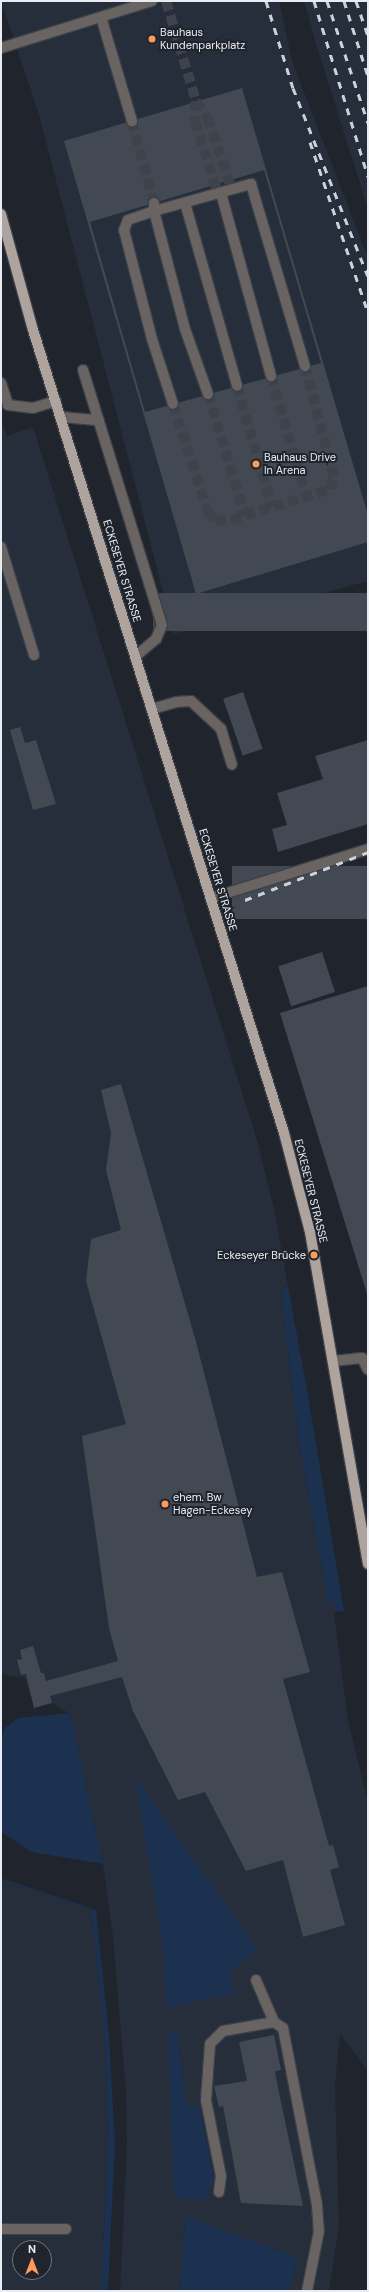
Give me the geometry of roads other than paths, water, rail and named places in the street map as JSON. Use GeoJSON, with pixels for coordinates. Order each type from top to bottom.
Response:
{"type":"FeatureCollection","features":[{"type":"Feature","properties":{"kind":"main road","name":"ECKESEYER STRASSE"},"geometry":{"type":"LineString","coordinates":[[1,214],[56,401],[284,1133],[310,1232],[368,1564]]}},
{"type":"Feature","properties":{"kind":"lane"},"geometry":{"type":"LineString","coordinates":[[1,48],[152,1]]}},
{"type":"Feature","properties":{"kind":"lane"},"geometry":{"type":"LineString","coordinates":[[101,17],[132,121]]}},
{"type":"Feature","properties":{"kind":"lane"},"geometry":{"type":"LineString","coordinates":[[173,404],[152,339],[124,230],[128,220],[154,207],[185,203],[251,184],[304,366]]}},
{"type":"Feature","properties":{"kind":"lane"},"geometry":{"type":"LineString","coordinates":[[221,193],[271,376]]}},
{"type":"Feature","properties":{"kind":"lane"},"geometry":{"type":"LineString","coordinates":[[185,203],[237,386]]}},
{"type":"Feature","properties":{"kind":"lane"},"geometry":{"type":"LineString","coordinates":[[154,207],[185,329],[208,394]]}},
{"type":"Feature","properties":{"kind":"lane"},"geometry":{"type":"LineString","coordinates":[[84,370],[162,625],[156,639],[136,656]]}},
{"type":"Feature","properties":{"kind":"lane"},"geometry":{"type":"LineString","coordinates":[[1,383],[8,405],[33,408],[56,401]]}},
{"type":"Feature","properties":{"kind":"lane"},"geometry":{"type":"LineString","coordinates":[[61,417],[99,420]]}},
{"type":"Feature","properties":{"kind":"lane"},"geometry":{"type":"LineString","coordinates":[[1,547],[34,655]]}},
{"type":"Feature","properties":{"kind":"lane"},"geometry":{"type":"LineString","coordinates":[[152,709],[176,702],[191,701],[221,729],[232,764]]}},
{"type":"Feature","properties":{"kind":"lane"},"geometry":{"type":"LineString","coordinates":[[211,898],[368,848]]}},
{"type":"Feature","properties":{"kind":"lane"},"geometry":{"type":"LineString","coordinates":[[333,1362],[362,1358],[368,1370]]}},
{"type":"Feature","properties":{"kind":"lane"},"geometry":{"type":"LineString","coordinates":[[256,1980],[274,2022],[284,2028],[317,2205],[319,2230],[307,2291]]}},
{"type":"Feature","properties":{"kind":"lane"},"geometry":{"type":"LineString","coordinates":[[219,2192],[221,2176],[206,2100],[210,2044],[223,2031],[274,2022]]}},
{"type":"Feature","properties":{"kind":"lane"},"geometry":{"type":"LineString","coordinates":[[1,2228],[66,2229]]}},
{"type":"Feature","properties":{"kind":"tunnel"},"geometry":{"type":"LineString","coordinates":[[166,1],[196,101],[208,118],[232,190]]}},
{"type":"Feature","properties":{"kind":"tunnel"},"geometry":{"type":"LineString","coordinates":[[196,101],[195,121],[218,194]]}},
{"type":"Feature","properties":{"kind":"tunnel"},"geometry":{"type":"LineString","coordinates":[[132,121],[154,203]]}},
{"type":"Feature","properties":{"kind":"tunnel"},"geometry":{"type":"LineString","coordinates":[[173,404],[208,512],[216,521],[231,520],[330,489],[334,477],[305,366]]}},
{"type":"Feature","properties":{"kind":"tunnel"},"geometry":{"type":"LineString","coordinates":[[271,376],[306,497]]}},
{"type":"Feature","properties":{"kind":"tunnel"},"geometry":{"type":"LineString","coordinates":[[237,386],[272,507]]}},
{"type":"Feature","properties":{"kind":"tunnel"},"geometry":{"type":"LineString","coordinates":[[208,394],[245,515]]}},
{"type":"Feature","properties":{"kind":"railway"},"geometry":{"type":"LineString","coordinates":[[266,1],[293,88],[368,276]]}},
{"type":"Feature","properties":{"kind":"railway"},"geometry":{"type":"LineString","coordinates":[[314,1],[368,177]]}},
{"type":"Feature","properties":{"kind":"railway"},"geometry":{"type":"LineString","coordinates":[[327,1],[368,123]]}},
{"type":"Feature","properties":{"kind":"railway"},"geometry":{"type":"LineString","coordinates":[[344,1],[368,76]]}},
{"type":"Feature","properties":{"kind":"railway"},"geometry":{"type":"LineString","coordinates":[[356,1],[368,36]]}},
{"type":"Feature","properties":{"kind":"railway"},"geometry":{"type":"LineString","coordinates":[[310,142],[368,312]]}},
{"type":"Feature","properties":{"kind":"railway"},"geometry":{"type":"LineString","coordinates":[[245,900],[368,852]]}},
{"type":"Feature","properties":{"kind":"place","name":"Bauhaus Kundenparkplatz"},"geometry":{"type":"Point","coordinates":[152,39]}},
{"type":"Feature","properties":{"kind":"place","name":"Bauhaus Drive In Arena"},"geometry":{"type":"Point","coordinates":[256,464]}},
{"type":"Feature","properties":{"kind":"place","name":"Eckeseyer Brücke"},"geometry":{"type":"Point","coordinates":[314,1255]}},
{"type":"Feature","properties":{"kind":"place","name":"ehem. Bw Hagen-Eckesey"},"geometry":{"type":"Point","coordinates":[165,1504]}}]}
